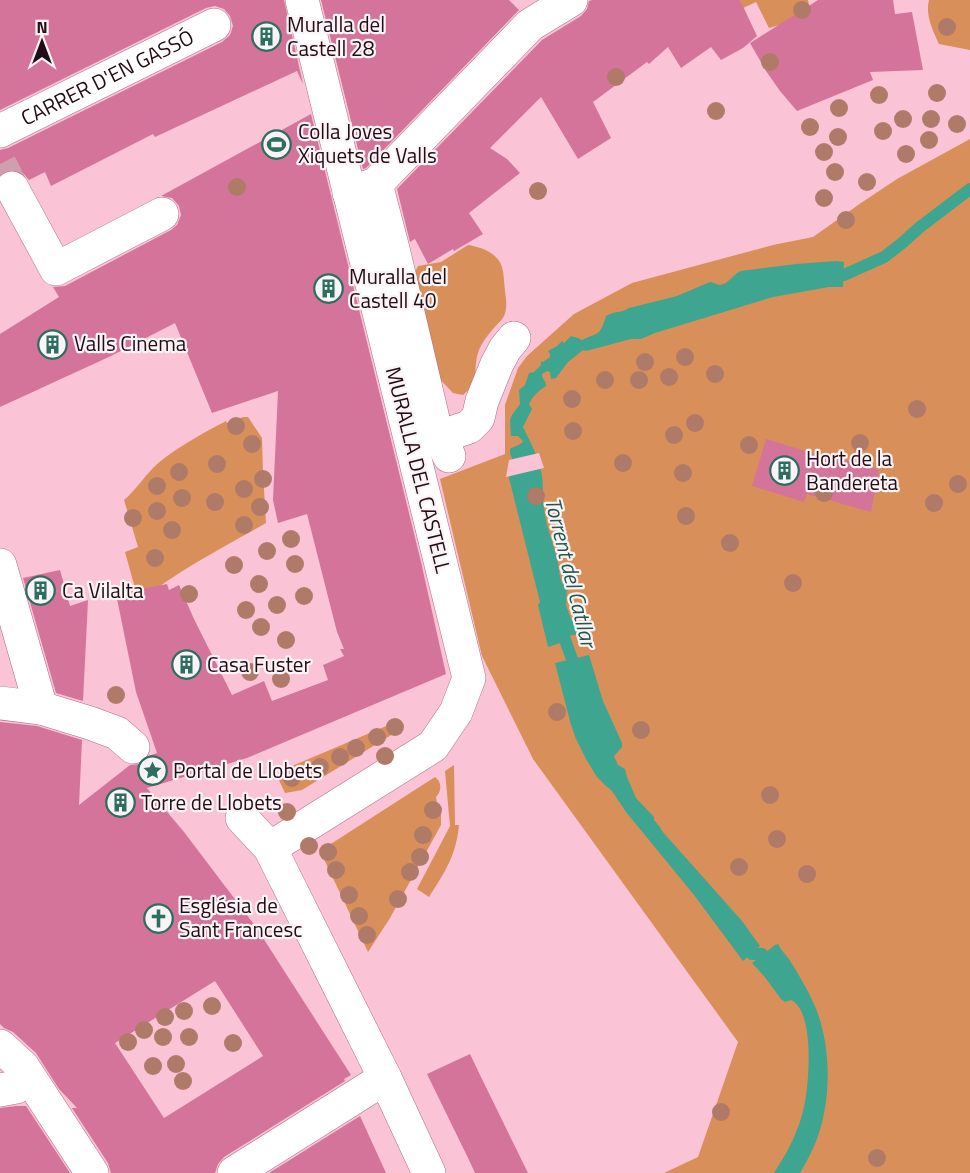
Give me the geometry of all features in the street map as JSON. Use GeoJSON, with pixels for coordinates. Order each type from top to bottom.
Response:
{"type":"FeatureCollection","features":[{"type":"Feature","properties":{"kind":"street"},"geometry":{"type":"LineString","coordinates":[[302,0],[362,189],[394,254],[434,423],[445,448],[457,431],[470,427],[478,418],[482,401],[497,364],[514,338]]}},
{"type":"Feature","properties":{"kind":"street"},"geometry":{"type":"LineString","coordinates":[[362,189],[530,25],[571,0]]}},
{"type":"Feature","properties":{"kind":"street","name":"CARRER D'EN GASSÓ"},"geometry":{"type":"LineString","coordinates":[[0,131],[214,24]]}},
{"type":"Feature","properties":{"kind":"street"},"geometry":{"type":"LineString","coordinates":[[12,188],[56,269],[162,214]]}},
{"type":"Feature","properties":{"kind":"street","name":"MURALLA DEL CASTELL"},"geometry":{"type":"LineString","coordinates":[[270,848],[433,746],[456,712],[469,678],[378,222]]}},
{"type":"Feature","properties":{"kind":"street"},"geometry":{"type":"LineString","coordinates":[[0,565],[41,708]]}},
{"type":"Feature","properties":{"kind":"street"},"geometry":{"type":"LineString","coordinates":[[0,703],[41,708],[90,723],[117,733],[133,747]]}},
{"type":"Feature","properties":{"kind":"street"},"geometry":{"type":"LineString","coordinates":[[242,818],[270,848],[385,1078],[429,1173]]}},
{"type":"Feature","properties":{"kind":"street"},"geometry":{"type":"LineString","coordinates":[[0,1046],[23,1068],[14,1082],[92,1173]]}},
{"type":"Feature","properties":{"kind":"street"},"geometry":{"type":"LineString","coordinates":[[234,1173],[385,1078]]}},
{"type":"Feature","properties":{"kind":"shaded area"},"geometry":{"type":"Polygon","coordinates":[[[740,0],[808,0],[811,16],[769,28],[756,2],[743,8],[740,0]]]}},
{"type":"Feature","properties":{"kind":"shaded area"},"geometry":{"type":"Polygon","coordinates":[[[929,0],[970,0],[970,50],[939,44],[929,17],[929,0]]]}},
{"type":"Feature","properties":{"kind":"shaded area"},"geometry":{"type":"Polygon","coordinates":[[[970,139],[970,1173],[664,1173],[698,1157],[738,1042],[533,759],[482,656],[440,479],[505,454],[505,405],[518,368],[527,356],[574,314],[632,283],[773,245],[813,237],[897,179],[970,139]]]}},
{"type":"Feature","properties":{"kind":"shaded area"},"geometry":{"type":"Polygon","coordinates":[[[468,245],[488,252],[500,262],[506,311],[481,346],[477,356],[474,379],[469,390],[463,395],[453,393],[433,372],[413,276],[418,266],[441,262],[468,245]]]}},
{"type":"Feature","properties":{"kind":"shaded area"},"geometry":{"type":"Polygon","coordinates":[[[844,262],[843,287],[829,287],[773,297],[641,339],[631,339],[583,350],[568,362],[556,378],[551,379],[550,372],[547,371],[542,374],[546,386],[529,404],[532,409],[523,427],[540,465],[545,515],[561,579],[567,589],[566,605],[571,619],[583,633],[564,637],[563,642],[548,647],[538,605],[540,602],[509,478],[512,458],[510,449],[523,441],[518,436],[511,436],[510,420],[520,404],[519,390],[525,385],[529,373],[534,372],[541,365],[541,361],[550,357],[548,351],[562,341],[564,343],[571,336],[582,340],[598,332],[609,314],[677,296],[710,282],[720,285],[741,271],[844,262]]]}},
{"type":"Feature","properties":{"kind":"shaded area"},"geometry":{"type":"Polygon","coordinates":[[[248,417],[262,438],[266,523],[184,570],[139,602],[125,552],[138,547],[124,500],[153,468],[169,455],[226,421],[227,423],[248,417]]]}},
{"type":"Feature","properties":{"kind":"shaded area"},"geometry":{"type":"Polygon","coordinates":[[[589,655],[603,701],[622,743],[622,747],[614,756],[618,765],[625,769],[636,798],[654,817],[662,831],[742,921],[760,946],[743,961],[612,791],[597,777],[586,759],[571,725],[555,663],[589,655]]]}},
{"type":"Feature","properties":{"kind":"shaded area"},"geometry":{"type":"Polygon","coordinates":[[[398,721],[401,729],[302,790],[285,793],[278,772],[398,721]]]}},
{"type":"Feature","properties":{"kind":"shaded area"},"geometry":{"type":"Polygon","coordinates":[[[454,765],[455,825],[459,825],[458,836],[449,863],[429,897],[417,889],[450,826],[445,771],[454,765]]]}},
{"type":"Feature","properties":{"kind":"shaded area"},"geometry":{"type":"Polygon","coordinates":[[[435,777],[440,787],[436,797],[438,809],[441,809],[441,825],[390,918],[368,952],[322,855],[323,849],[435,777]]]}},
{"type":"Feature","properties":{"kind":"shaded area"},"geometry":{"type":"Polygon","coordinates":[[[778,944],[796,970],[820,1019],[828,1069],[823,1120],[800,1173],[774,1173],[792,1142],[803,1110],[808,1074],[807,1030],[798,1006],[791,1000],[785,1002],[781,999],[752,963],[778,944]]]}},
{"type":"Feature","properties":{"kind":"pier"},"geometry":{"type":"Polygon","coordinates":[[[539,453],[544,468],[506,477],[509,460],[539,453]]]}},
{"type":"Feature","properties":{"kind":"building"},"geometry":{"type":"Polygon","coordinates":[[[0,0],[284,0],[303,84],[297,71],[155,137],[153,134],[51,186],[45,172],[29,180],[22,172],[13,169],[0,174],[0,150],[222,42],[230,35],[233,26],[230,16],[224,9],[215,6],[206,8],[0,110],[0,0]]]}},
{"type":"Feature","properties":{"kind":"building"},"geometry":{"type":"Polygon","coordinates":[[[321,0],[509,0],[519,10],[363,169],[321,0]]]}},
{"type":"Feature","properties":{"kind":"building"},"geometry":{"type":"Polygon","coordinates":[[[740,0],[757,36],[743,48],[721,60],[711,47],[681,68],[668,47],[649,64],[647,62],[593,102],[611,138],[578,159],[541,97],[490,148],[507,159],[520,173],[469,213],[483,234],[428,264],[415,239],[410,242],[397,189],[542,40],[581,16],[587,9],[589,1],[740,0]]]}},
{"type":"Feature","properties":{"kind":"building"},"geometry":{"type":"Polygon","coordinates":[[[818,0],[893,0],[895,14],[912,12],[923,70],[870,72],[873,80],[797,111],[766,71],[750,43],[818,0]]]}},
{"type":"Feature","properties":{"kind":"building"},"geometry":{"type":"Polygon","coordinates":[[[311,114],[421,562],[446,674],[247,758],[147,788],[184,832],[256,927],[351,1075],[224,1157],[215,1173],[111,1173],[108,1163],[72,1108],[77,1108],[59,1089],[36,1053],[13,1032],[0,1024],[0,722],[37,726],[82,740],[79,805],[130,765],[140,764],[149,756],[157,753],[136,692],[116,594],[167,584],[169,590],[179,585],[232,695],[264,681],[272,701],[328,680],[323,665],[344,656],[340,649],[344,649],[337,632],[307,514],[278,523],[273,500],[278,391],[212,413],[175,323],[111,356],[0,407],[0,334],[59,297],[53,287],[65,286],[177,225],[181,215],[179,206],[172,198],[161,196],[311,114]],[[215,981],[115,1043],[164,1118],[263,1056],[215,981]]]}},
{"type":"Feature","properties":{"kind":"building"},"geometry":{"type":"Polygon","coordinates":[[[766,439],[841,462],[841,459],[879,470],[871,512],[807,494],[804,502],[752,486],[766,439]]]}},
{"type":"Feature","properties":{"kind":"building"},"geometry":{"type":"Polygon","coordinates":[[[60,570],[70,606],[88,600],[83,701],[56,693],[23,578],[60,570]]]}},
{"type":"Feature","properties":{"kind":"building"},"geometry":{"type":"Polygon","coordinates":[[[470,1054],[528,1173],[475,1173],[427,1074],[470,1054]]]}},
{"type":"Feature","properties":{"kind":"building"},"geometry":{"type":"Polygon","coordinates":[[[26,1106],[70,1173],[0,1173],[0,1108],[26,1106]]]}},
{"type":"Feature","properties":{"kind":"building"},"geometry":{"type":"Polygon","coordinates":[[[360,1116],[386,1173],[269,1173],[360,1116]]]}},
{"type":"Feature","properties":{"kind":"waterway","name":"Torrent del Catllar"},"geometry":{"type":"LineString","coordinates":[[827,276],[844,275],[884,257],[970,189]]}},
{"type":"Feature","properties":{"kind":"waterway","name":"Torrent del Catllar"},"geometry":{"type":"LineString","coordinates":[[561,621],[564,637],[577,673]]}},
{"type":"Feature","properties":{"kind":"waterway","name":"Torrent del Catllar"},"geometry":{"type":"LineString","coordinates":[[742,941],[752,954],[762,954],[773,966]]}},
{"type":"Feature","properties":{"kind":"tunnel"},"geometry":{"type":"LineString","coordinates":[[0,164],[12,188]]}},
{"type":"Feature","properties":{"kind":"place","name":"Muralla del Castell 28"},"geometry":{"type":"Point","coordinates":[266,37]}},
{"type":"Feature","properties":{"kind":"place","name":"Colla Joves Xiquets de Valls"},"geometry":{"type":"Point","coordinates":[277,144]}},
{"type":"Feature","properties":{"kind":"place","name":"Muralla del Castell 40"},"geometry":{"type":"Point","coordinates":[328,289]}},
{"type":"Feature","properties":{"kind":"place","name":"Valls Cinema"},"geometry":{"type":"Point","coordinates":[53,344]}},
{"type":"Feature","properties":{"kind":"place","name":"Hort de la Bandereta"},"geometry":{"type":"Point","coordinates":[785,471]}},
{"type":"Feature","properties":{"kind":"place","name":"Ca Vilalta"},"geometry":{"type":"Point","coordinates":[41,591]}},
{"type":"Feature","properties":{"kind":"place","name":"Casa Fuster"},"geometry":{"type":"Point","coordinates":[186,665]}},
{"type":"Feature","properties":{"kind":"place","name":"Portal de Llobets"},"geometry":{"type":"Point","coordinates":[152,771]}},
{"type":"Feature","properties":{"kind":"place","name":"Torre de Llobets"},"geometry":{"type":"Point","coordinates":[120,803]}},
{"type":"Feature","properties":{"kind":"place","name":"Església de Sant Francesc"},"geometry":{"type":"Point","coordinates":[158,918]}}]}
